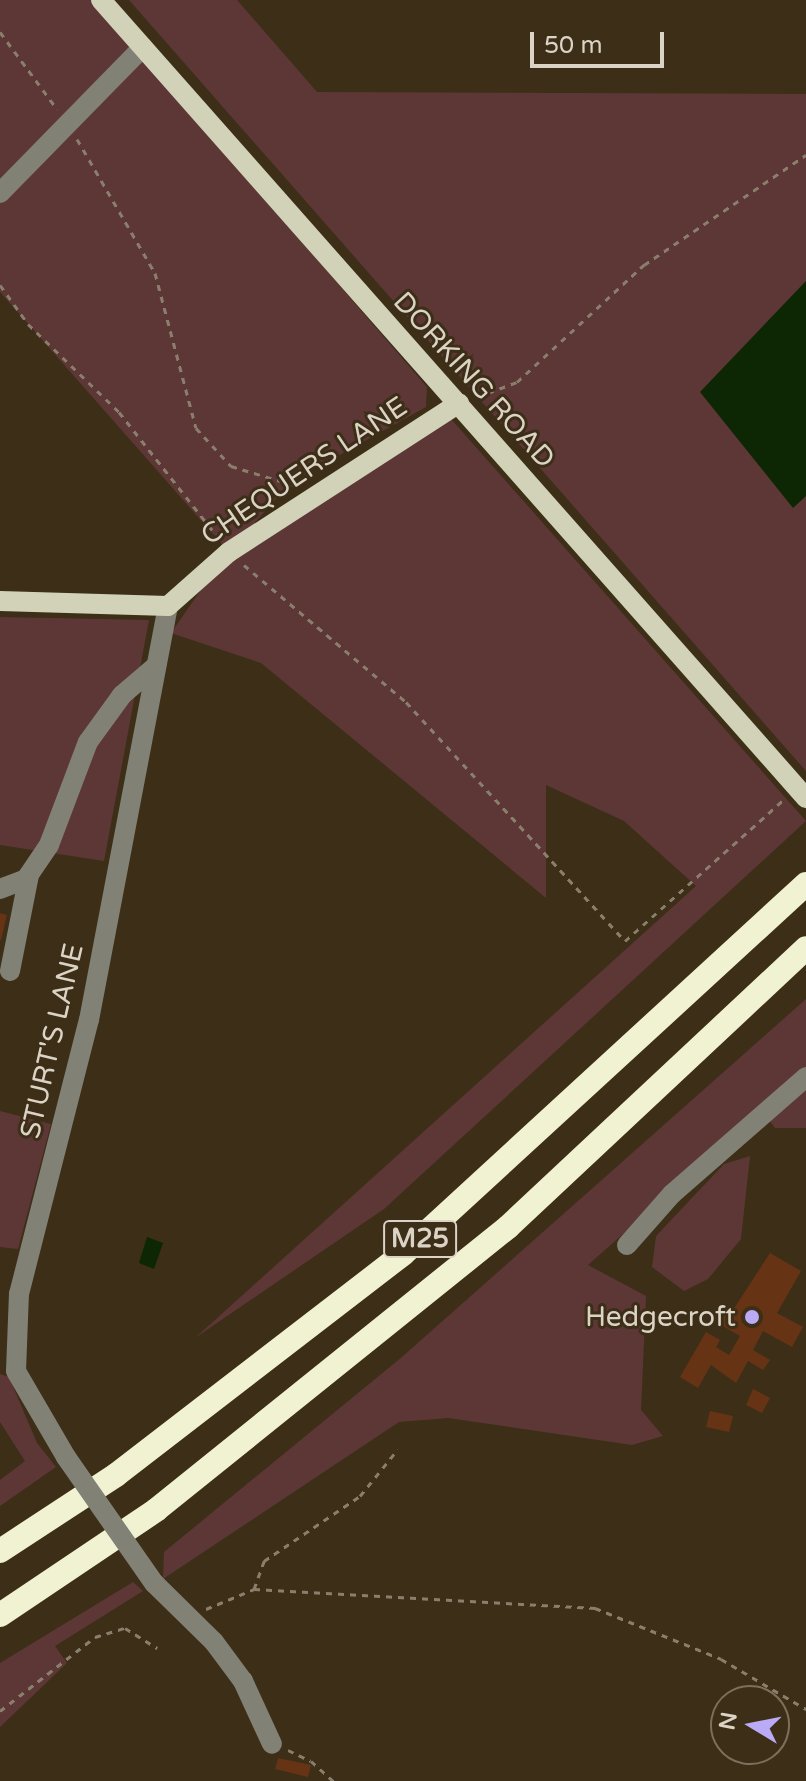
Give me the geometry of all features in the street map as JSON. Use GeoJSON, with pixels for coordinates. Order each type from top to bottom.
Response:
{"type":"FeatureCollection","features":[{"type":"Feature","properties":{"kind":"highway","name":"M25"},"geometry":{"type":"LineString","coordinates":[[0,1551],[116,1475],[403,1254],[806,884]]}},
{"type":"Feature","properties":{"kind":"highway","name":"M25"},"geometry":{"type":"LineString","coordinates":[[0,1615],[156,1510],[508,1227],[806,948]]}},
{"type":"Feature","properties":{"kind":"main road","name":"DORKING ROAD"},"geometry":{"type":"LineString","coordinates":[[101,0],[802,793]]}},
{"type":"Feature","properties":{"kind":"main road","name":"CHEQUERS LANE"},"geometry":{"type":"LineString","coordinates":[[168,606],[229,552],[459,403]]}},
{"type":"Feature","properties":{"kind":"main road"},"geometry":{"type":"LineString","coordinates":[[0,601],[168,606]]}},
{"type":"Feature","properties":{"kind":"street"},"geometry":{"type":"LineString","coordinates":[[0,193],[69,126],[143,47]]}},
{"type":"Feature","properties":{"kind":"street","name":"STURT'S LANE"},"geometry":{"type":"LineString","coordinates":[[168,606],[89,1020],[19,1294],[8,1368],[154,1583],[243,1681],[272,1744]]}},
{"type":"Feature","properties":{"kind":"street"},"geometry":{"type":"LineString","coordinates":[[10,971],[29,875],[49,845],[88,742],[122,695],[156,666]]}},
{"type":"Feature","properties":{"kind":"street"},"geometry":{"type":"LineString","coordinates":[[0,889],[29,875]]}},
{"type":"Feature","properties":{"kind":"street"},"geometry":{"type":"LineString","coordinates":[[627,1245],[672,1194],[806,1077]]}},
{"type":"Feature","properties":{"kind":"path"},"geometry":{"type":"LineString","coordinates":[[0,32],[69,126],[155,273],[196,428],[231,466],[319,491]]}},
{"type":"Feature","properties":{"kind":"path"},"geometry":{"type":"LineString","coordinates":[[459,403],[517,382],[644,265],[806,155]]}},
{"type":"Feature","properties":{"kind":"path"},"geometry":{"type":"LineString","coordinates":[[0,285],[28,324],[119,412],[229,552],[406,702],[625,941],[802,793]]}},
{"type":"Feature","properties":{"kind":"path"},"geometry":{"type":"LineString","coordinates":[[254,1589],[264,1561],[360,1496],[398,1449]]}},
{"type":"Feature","properties":{"kind":"path"},"geometry":{"type":"LineString","coordinates":[[188,1617],[254,1589],[595,1608],[721,1659],[806,1709]]}},
{"type":"Feature","properties":{"kind":"path"},"geometry":{"type":"LineString","coordinates":[[0,1711],[95,1637],[125,1628],[157,1648]]}},
{"type":"Feature","properties":{"kind":"path"},"geometry":{"type":"LineString","coordinates":[[272,1744],[311,1761],[333,1781]]}},
{"type":"Feature","properties":{"kind":"shaded area"},"geometry":{"type":"Polygon","coordinates":[[[0,0],[93,0],[427,387],[426,407],[291,482],[232,548],[444,411],[806,821],[384,1209],[195,1338],[696,886],[624,821],[546,785],[546,898],[261,663],[171,633],[228,551],[0,292],[0,0]]]}},
{"type":"Feature","properties":{"kind":"shaded area"},"geometry":{"type":"Polygon","coordinates":[[[129,0],[237,0],[317,92],[806,94],[806,771],[129,0]]]}},
{"type":"Feature","properties":{"kind":"shaded area"},"geometry":{"type":"Polygon","coordinates":[[[806,281],[806,496],[793,508],[700,392],[806,281]]]}},
{"type":"Feature","properties":{"kind":"shaded area"},"geometry":{"type":"Polygon","coordinates":[[[0,617],[149,620],[104,861],[0,845],[0,617]]]}},
{"type":"Feature","properties":{"kind":"shaded area"},"geometry":{"type":"Polygon","coordinates":[[[806,999],[806,1128],[775,1128],[762,1111],[588,1265],[646,1296],[641,1410],[663,1436],[632,1445],[448,1418],[399,1422],[163,1579],[164,1552],[402,1357],[806,999]]]}},
{"type":"Feature","properties":{"kind":"shaded area"},"geometry":{"type":"Polygon","coordinates":[[[0,1111],[51,1124],[18,1249],[0,1247],[0,1111]]]}},
{"type":"Feature","properties":{"kind":"shaded area"},"geometry":{"type":"Polygon","coordinates":[[[750,1156],[741,1239],[708,1279],[684,1291],[652,1267],[656,1236],[724,1164],[750,1156]]]}},
{"type":"Feature","properties":{"kind":"shaded area"},"geometry":{"type":"Polygon","coordinates":[[[147,1237],[163,1243],[154,1269],[139,1263],[147,1237]]]}},
{"type":"Feature","properties":{"kind":"shaded area"},"geometry":{"type":"Polygon","coordinates":[[[0,1374],[9,1377],[37,1443],[56,1467],[0,1506],[0,1480],[25,1461],[0,1422],[0,1374]]]}},
{"type":"Feature","properties":{"kind":"shaded area"},"geometry":{"type":"Polygon","coordinates":[[[133,1582],[143,1591],[55,1646],[67,1663],[0,1727],[0,1663],[133,1582]]]}},
{"type":"Feature","properties":{"kind":"building"},"geometry":{"type":"Polygon","coordinates":[[[0,913],[7,915],[1,940],[0,940],[0,913]]]}},
{"type":"Feature","properties":{"kind":"building","name":"Hedgecroft"},"geometry":{"type":"Polygon","coordinates":[[[770,1253],[801,1271],[777,1313],[803,1327],[792,1347],[763,1331],[753,1350],[770,1360],[763,1370],[748,1361],[736,1383],[711,1365],[698,1388],[680,1377],[706,1332],[720,1340],[716,1347],[729,1355],[740,1336],[716,1322],[723,1308],[731,1313],[770,1253]]]}},
{"type":"Feature","properties":{"kind":"building"},"geometry":{"type":"Polygon","coordinates":[[[753,1389],[770,1398],[762,1413],[746,1405],[753,1389]]]}},
{"type":"Feature","properties":{"kind":"building"},"geometry":{"type":"Polygon","coordinates":[[[710,1411],[733,1416],[729,1432],[706,1427],[710,1411]]]}},
{"type":"Feature","properties":{"kind":"building"},"geometry":{"type":"Polygon","coordinates":[[[278,1758],[311,1765],[308,1777],[275,1769],[278,1758]]]}},
{"type":"Feature","properties":{"kind":"place","name":"Hedgecroft"},"geometry":{"type":"Point","coordinates":[752,1317]}}]}
